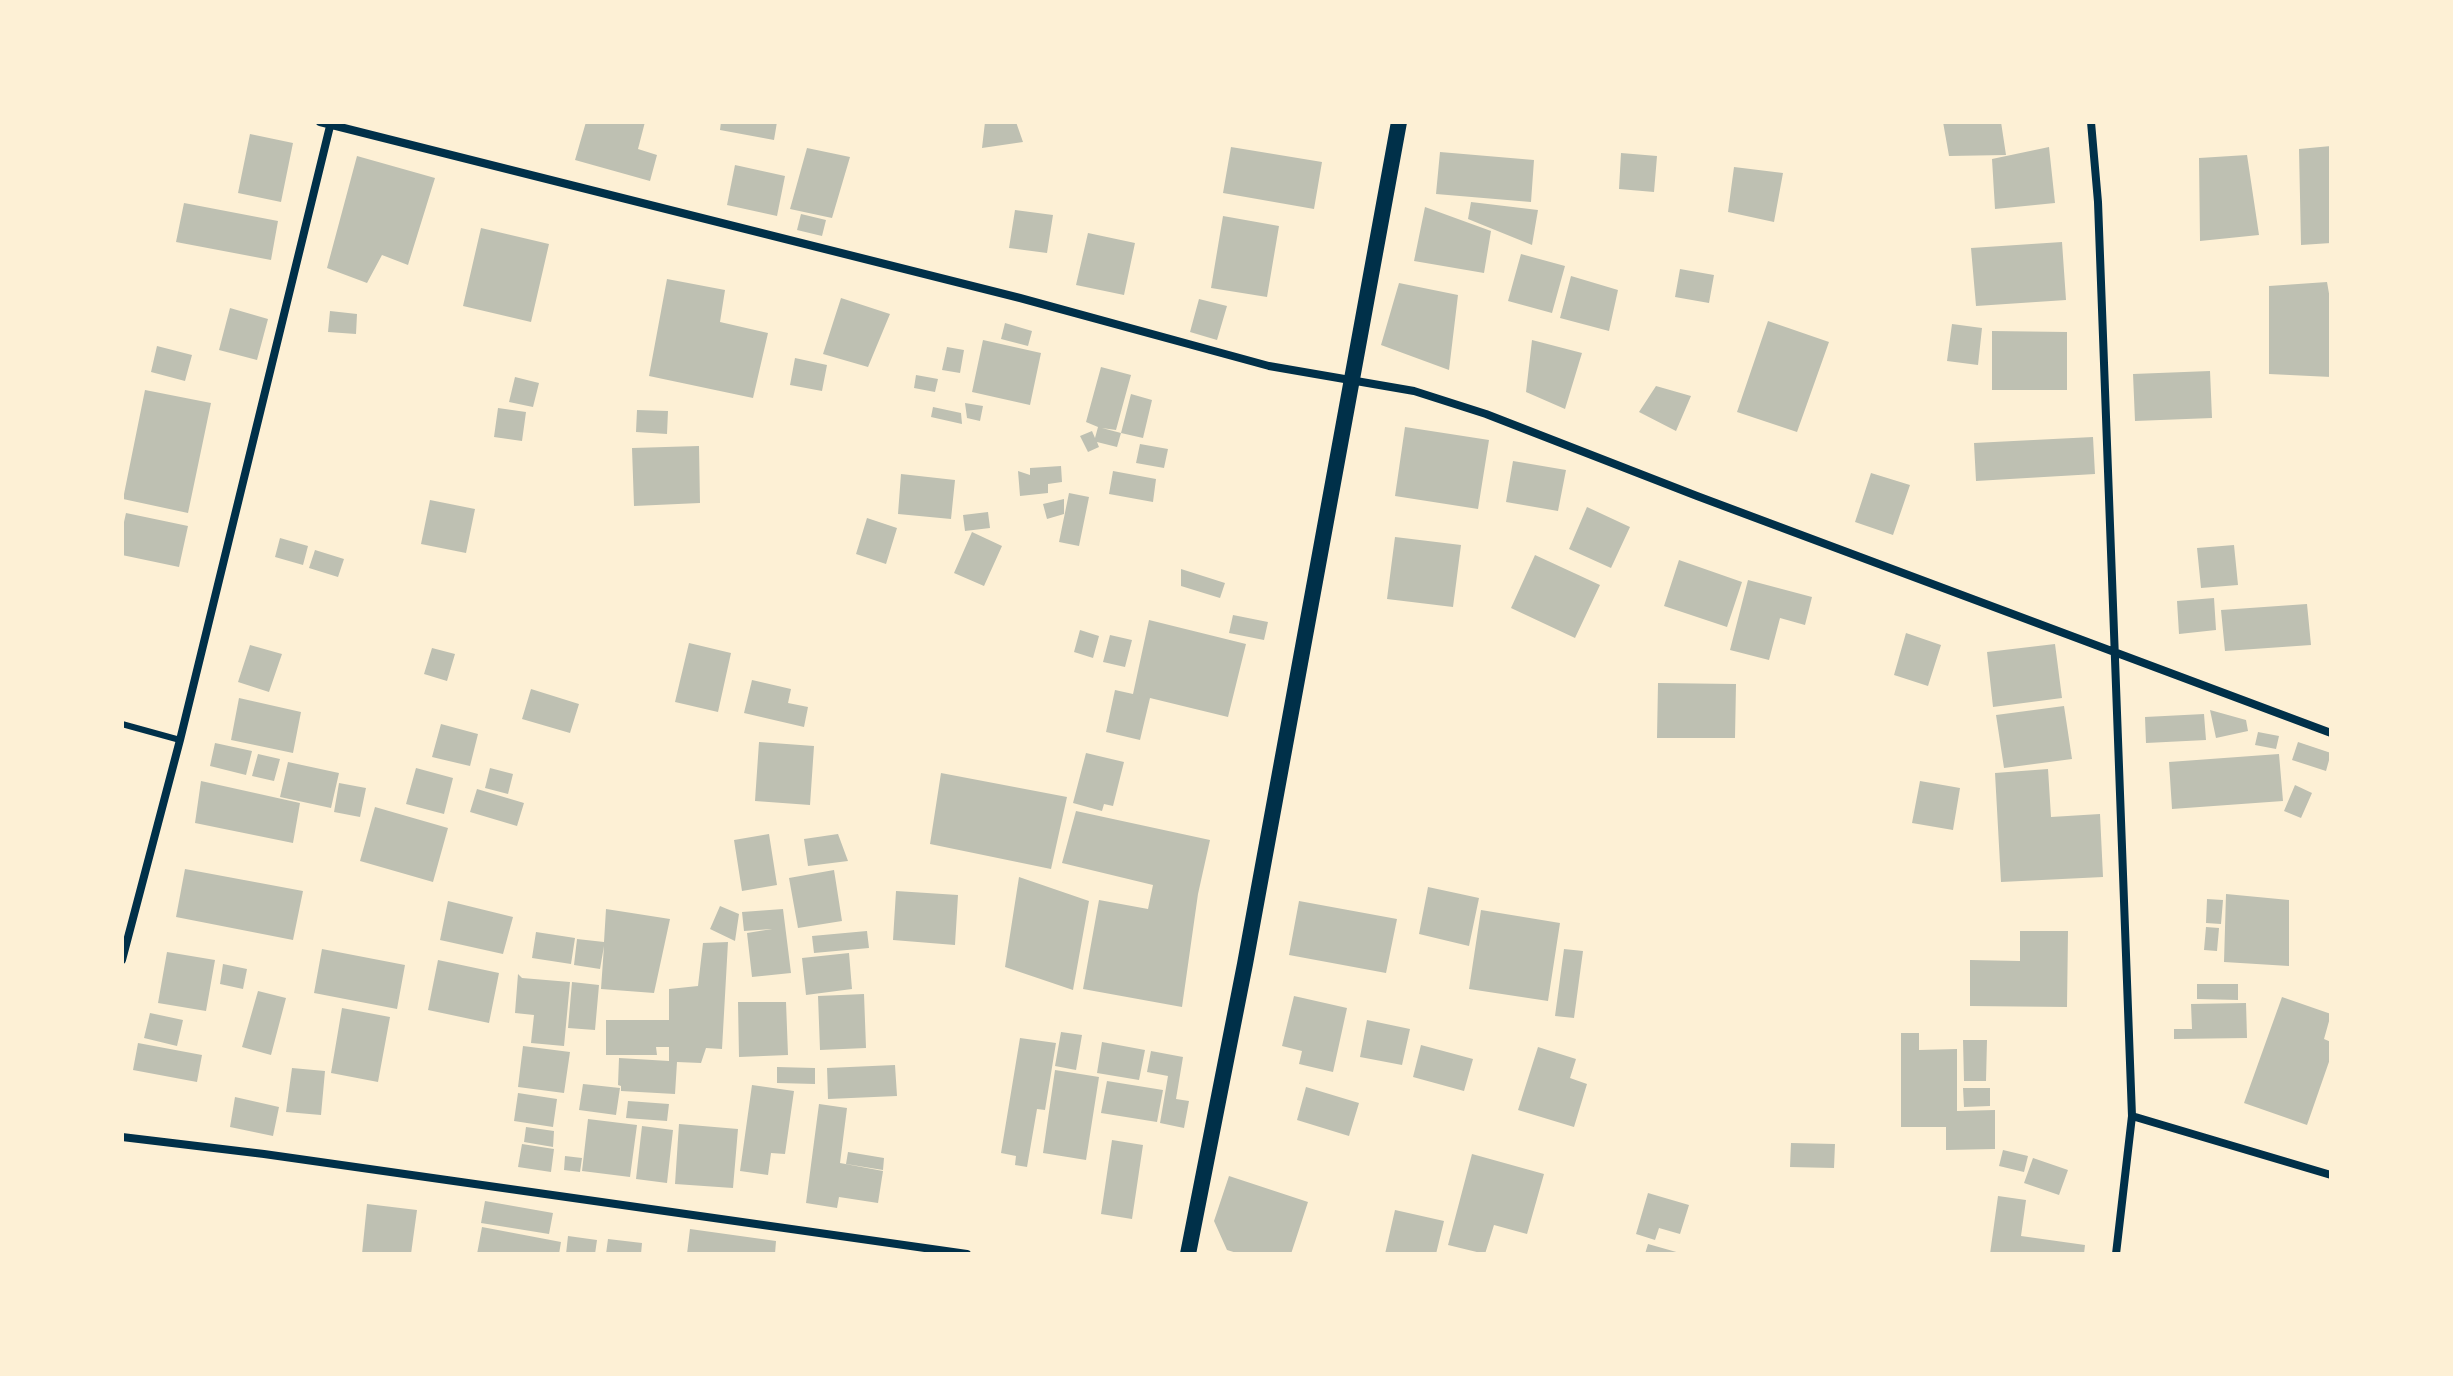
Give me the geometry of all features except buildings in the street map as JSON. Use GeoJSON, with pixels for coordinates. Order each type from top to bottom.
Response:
{"type":"FeatureCollection","features":[{"type":"Feature","properties":{"kind":"main road"},"geometry":{"type":"LineString","coordinates":[[1188,1254],[1248,949],[1399,122]]}},
{"type":"Feature","properties":{"kind":"street"},"geometry":{"type":"LineString","coordinates":[[320,122],[1005,294],[1255,362],[1414,391],[1486,414],[2331,733]]}},
{"type":"Feature","properties":{"kind":"street"},"geometry":{"type":"LineString","coordinates":[[2091,122],[2098,202],[2132,1116],[2116,1254]]}},
{"type":"Feature","properties":{"kind":"street"},"geometry":{"type":"LineString","coordinates":[[122,960],[180,740],[331,123]]}},
{"type":"Feature","properties":{"kind":"street"},"geometry":{"type":"LineString","coordinates":[[2132,1116],[2331,1175]]}},
{"type":"Feature","properties":{"kind":"street"},"geometry":{"type":"LineString","coordinates":[[122,1137],[264,1154],[967,1254]]}},
{"type":"Feature","properties":{"kind":"lane"},"geometry":{"type":"LineString","coordinates":[[122,724],[180,740]]}}]}
